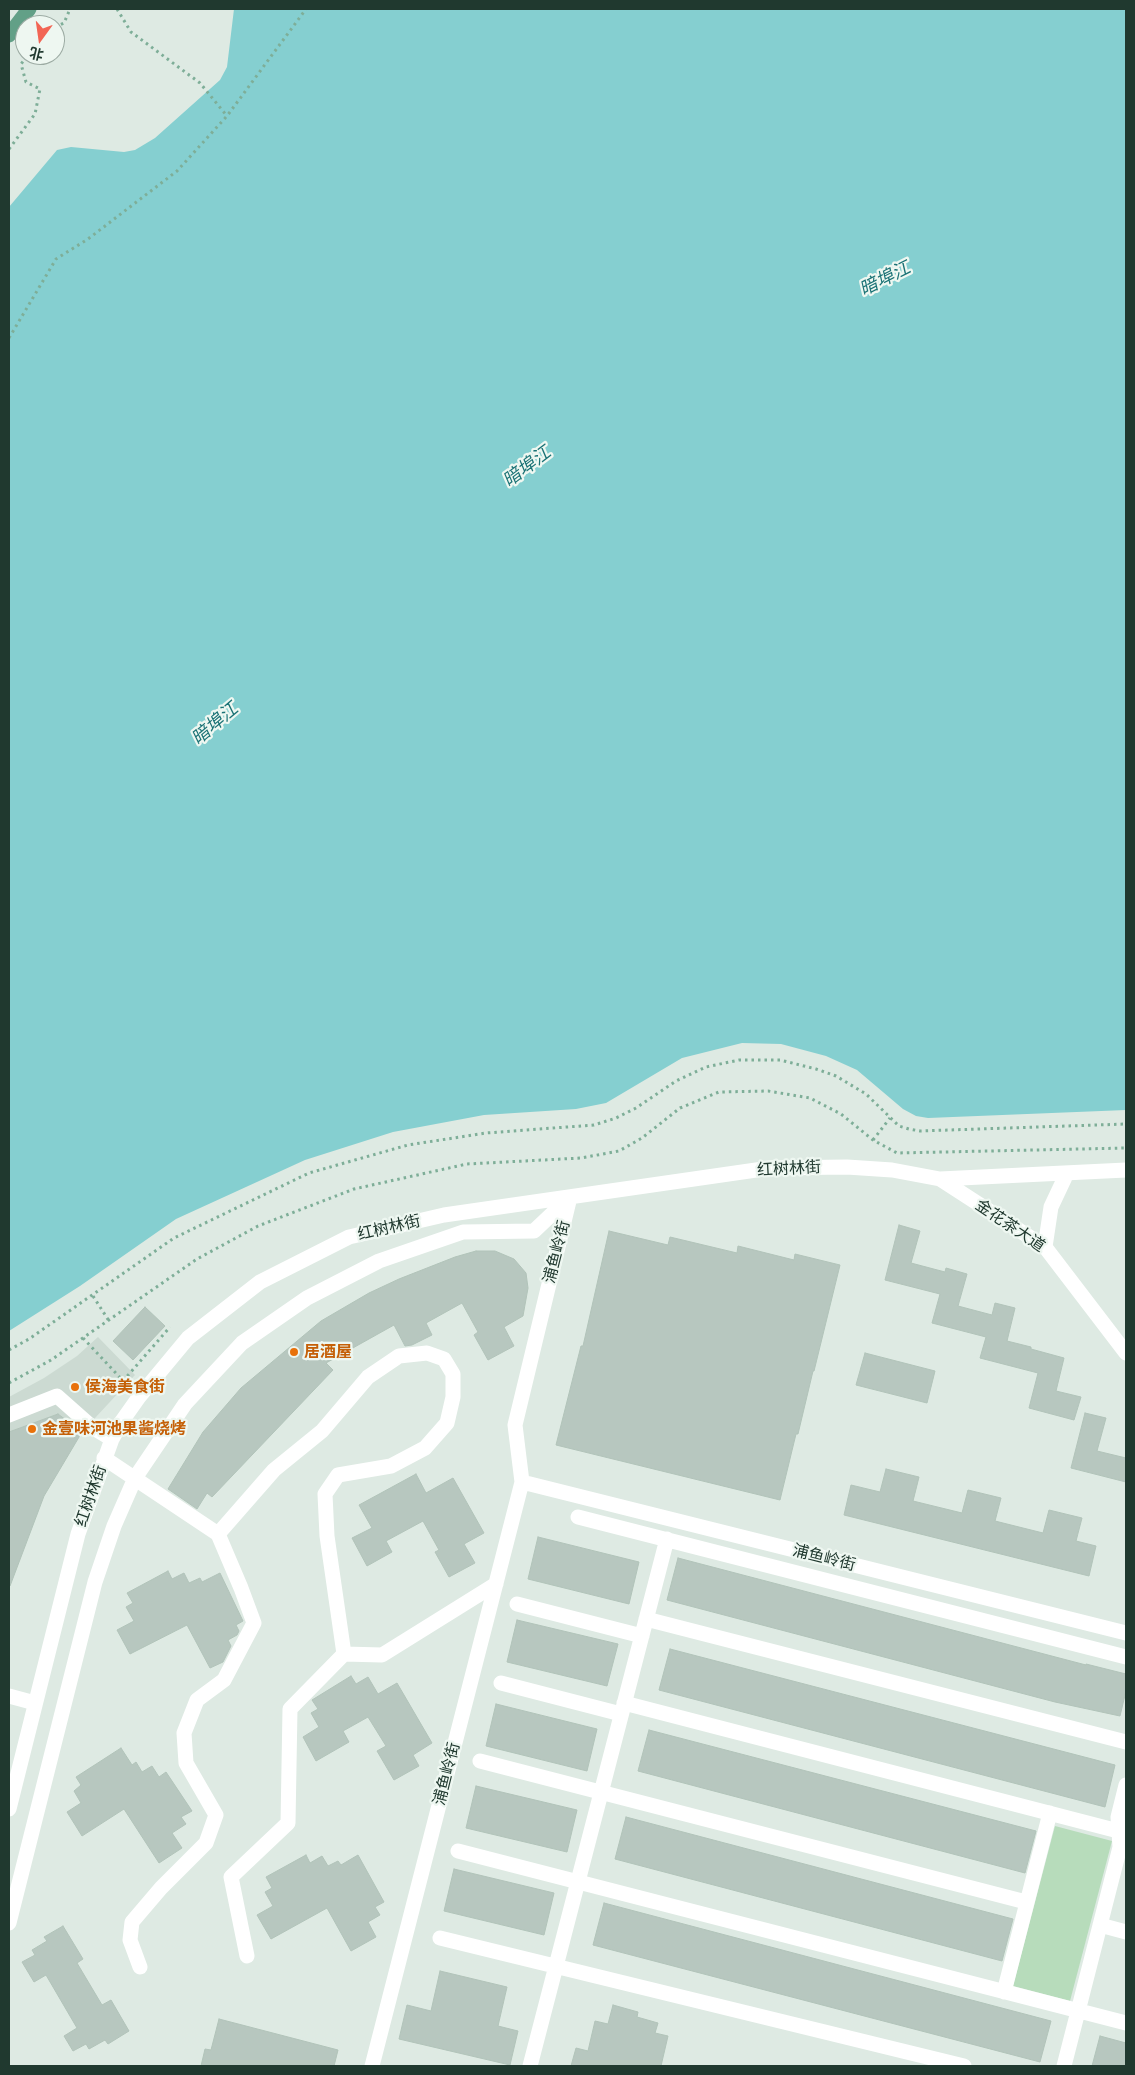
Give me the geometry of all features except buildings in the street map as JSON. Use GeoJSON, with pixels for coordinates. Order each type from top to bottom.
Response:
{"type":"FeatureCollection","features":[{"type":"Feature","properties":{"kind":"main road"},"geometry":{"type":"LineString","coordinates":[[9,35],[28,9]]}},
{"type":"Feature","properties":{"kind":"street","name":"红树林街"},"geometry":{"type":"LineString","coordinates":[[9,1809],[78,1534],[112,1439],[139,1397],[188,1338],[260,1282],[349,1237],[444,1215],[770,1168],[865,1168],[892,1170],[940,1179],[1126,1170]]}},
{"type":"Feature","properties":{"kind":"street"},"geometry":{"type":"LineString","coordinates":[[1045,1247],[1051,1207],[1068,1173]]}},
{"type":"Feature","properties":{"kind":"street","name":"金花茶大道"},"geometry":{"type":"LineString","coordinates":[[940,1179],[1045,1247],[1126,1353]]}},
{"type":"Feature","properties":{"kind":"street"},"geometry":{"type":"LineString","coordinates":[[9,1923],[95,1582],[114,1526],[135,1478],[185,1404],[242,1342],[307,1298],[379,1261],[463,1232],[534,1231],[570,1197]]}},
{"type":"Feature","properties":{"kind":"street","name":"浦鱼岭街"},"geometry":{"type":"LineString","coordinates":[[372,2066],[522,1482],[515,1425],[570,1197]]}},
{"type":"Feature","properties":{"kind":"street"},"geometry":{"type":"LineString","coordinates":[[218,1534],[274,1470],[322,1431],[368,1377],[399,1356],[426,1352],[444,1359],[452,1374],[453,1397],[447,1423],[425,1448],[390,1466],[338,1475],[325,1494],[327,1536],[344,1654]]}},
{"type":"Feature","properties":{"kind":"street"},"geometry":{"type":"LineString","coordinates":[[9,1415],[57,1396],[92,1427],[112,1439]]}},
{"type":"Feature","properties":{"kind":"street"},"geometry":{"type":"LineString","coordinates":[[104,1458],[218,1534],[254,1623],[224,1680],[197,1700],[184,1733],[186,1763],[216,1815],[206,1843],[161,1888],[132,1922],[130,1940],[140,1967]]}},
{"type":"Feature","properties":{"kind":"street","name":"浦鱼岭街"},"geometry":{"type":"LineString","coordinates":[[522,1482],[1126,1633]]}},
{"type":"Feature","properties":{"kind":"street"},"geometry":{"type":"LineString","coordinates":[[578,1517],[1126,1657]]}},
{"type":"Feature","properties":{"kind":"street"},"geometry":{"type":"LineString","coordinates":[[530,2066],[667,1539]]}},
{"type":"Feature","properties":{"kind":"street"},"geometry":{"type":"LineString","coordinates":[[247,1956],[230,1877],[288,1823],[290,1709],[344,1654],[382,1655],[496,1584]]}},
{"type":"Feature","properties":{"kind":"street"},"geometry":{"type":"LineString","coordinates":[[517,1604],[642,1636]]}},
{"type":"Feature","properties":{"kind":"street"},"geometry":{"type":"LineString","coordinates":[[646,1619],[1126,1742]]}},
{"type":"Feature","properties":{"kind":"street"},"geometry":{"type":"LineString","coordinates":[[501,1683],[623,1709],[1122,1832]]}},
{"type":"Feature","properties":{"kind":"street"},"geometry":{"type":"LineString","coordinates":[[9,1696],[35,1703]]}},
{"type":"Feature","properties":{"kind":"street"},"geometry":{"type":"LineString","coordinates":[[480,1761],[1026,1902]]}},
{"type":"Feature","properties":{"kind":"street"},"geometry":{"type":"LineString","coordinates":[[1064,2066],[1120,1847],[1122,1832],[1118,1818],[1126,1785]]}},
{"type":"Feature","properties":{"kind":"street"},"geometry":{"type":"LineString","coordinates":[[1004,1992],[1050,1813]]}},
{"type":"Feature","properties":{"kind":"street"},"geometry":{"type":"LineString","coordinates":[[458,1851],[1126,2023]]}},
{"type":"Feature","properties":{"kind":"street"},"geometry":{"type":"LineString","coordinates":[[1100,1925],[1126,1932]]}},
{"type":"Feature","properties":{"kind":"street"},"geometry":{"type":"LineString","coordinates":[[440,1938],[556,1968],[964,2066]]}},
{"type":"Feature","properties":{"kind":"path"},"geometry":{"type":"LineString","coordinates":[[65,21],[70,9]]}},
{"type":"Feature","properties":{"kind":"path"},"geometry":{"type":"LineString","coordinates":[[117,9],[131,32],[200,83],[227,116]]}},
{"type":"Feature","properties":{"kind":"path"},"geometry":{"type":"LineString","coordinates":[[9,338],[56,258],[88,239],[177,172],[227,116],[306,9]]}},
{"type":"Feature","properties":{"kind":"path"},"geometry":{"type":"LineString","coordinates":[[9,149],[35,114],[40,89],[26,82],[21,65]]}},
{"type":"Feature","properties":{"kind":"path"},"geometry":{"type":"LineString","coordinates":[[9,1350],[29,1339],[93,1296],[174,1238],[309,1173],[408,1145],[486,1133],[594,1125],[616,1118],[636,1108],[676,1080],[706,1067],[739,1060],[780,1060],[816,1069],[853,1085],[866,1094],[899,1126],[920,1131],[1126,1124]]}},
{"type":"Feature","properties":{"kind":"path"},"geometry":{"type":"LineString","coordinates":[[873,1140],[890,1118]]}},
{"type":"Feature","properties":{"kind":"path"},"geometry":{"type":"LineString","coordinates":[[93,1296],[109,1321]]}},
{"type":"Feature","properties":{"kind":"path"},"geometry":{"type":"LineString","coordinates":[[123,1381],[170,1327]]}},
{"type":"Feature","properties":{"kind":"path"},"geometry":{"type":"LineString","coordinates":[[83,1338],[139,1397]]}},
{"type":"Feature","properties":{"kind":"shaded area","name":"侯海美食街"},"geometry":{"type":"Polygon","coordinates":[[[98,1337],[135,1375],[82,1432],[58,1414],[9,1432],[9,1397],[44,1378],[77,1356],[98,1337]]]}},
{"type":"Feature","properties":{"kind":"green space"},"geometry":{"type":"Polygon","coordinates":[[[1055,1826],[1112,1841],[1070,2001],[1013,1986],[1055,1826]]]}},
{"type":"Feature","properties":{"kind":"water","name":"暗埠江"},"geometry":{"type":"Polygon","coordinates":[[[234,9],[1126,9],[1126,1110],[928,1118],[916,1116],[903,1109],[857,1070],[826,1056],[781,1044],[742,1043],[682,1058],[606,1103],[576,1109],[484,1115],[393,1132],[305,1160],[176,1219],[80,1286],[9,1331],[9,207],[57,150],[71,147],[124,152],[135,150],[155,138],[220,80],[227,67],[234,9]]]}},
{"type":"Feature","properties":{"kind":"place","name":"居酒屋"},"geometry":{"type":"Point","coordinates":[294,1352]}},
{"type":"Feature","properties":{"kind":"place","name":"侯海美食街"},"geometry":{"type":"Point","coordinates":[75,1387]}},
{"type":"Feature","properties":{"kind":"place","name":"金壹味河池果酱烧烤"},"geometry":{"type":"Point","coordinates":[32,1429]}}]}
